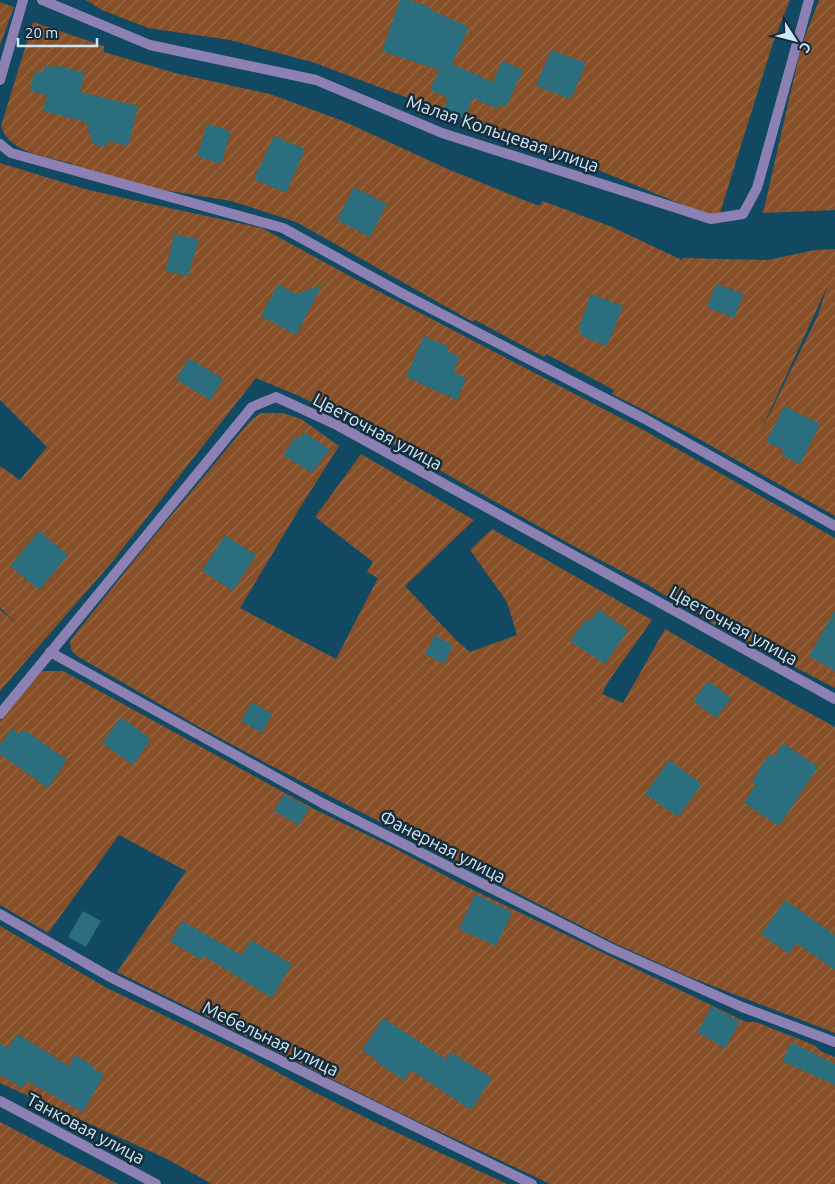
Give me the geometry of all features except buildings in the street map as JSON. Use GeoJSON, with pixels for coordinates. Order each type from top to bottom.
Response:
{"type":"FeatureCollection","features":[{"type":"Feature","properties":{"kind":"street"},"geometry":{"type":"LineString","coordinates":[[0,80],[23,0]]}},
{"type":"Feature","properties":{"kind":"street","name":"Малая Кольцевая улица"},"geometry":{"type":"LineString","coordinates":[[42,0],[150,45],[316,80],[442,133],[711,220],[743,214],[757,188],[809,0]]}},
{"type":"Feature","properties":{"kind":"street"},"geometry":{"type":"LineString","coordinates":[[0,144],[11,153],[283,228],[401,293],[644,419],[835,526]]}},
{"type":"Feature","properties":{"kind":"street","name":"Цветочная улица"},"geometry":{"type":"LineString","coordinates":[[0,714],[252,407],[276,397],[337,425],[835,699]]}},
{"type":"Feature","properties":{"kind":"street","name":"Фанерная улица"},"geometry":{"type":"LineString","coordinates":[[50,652],[322,803],[610,948],[742,1007],[835,1042]]}},
{"type":"Feature","properties":{"kind":"street","name":"Мебельная улица"},"geometry":{"type":"LineString","coordinates":[[0,914],[110,977],[532,1184]]}},
{"type":"Feature","properties":{"kind":"street","name":"Танковая улица"},"geometry":{"type":"LineString","coordinates":[[0,1101],[156,1184]]}},
{"type":"Feature","properties":{"kind":"shaded area"},"geometry":{"type":"Polygon","coordinates":[[[86,0],[790,0],[773,43],[719,216],[710,216],[574,160],[312,62],[230,40],[148,28],[102,10],[86,0]]]}},
{"type":"Feature","properties":{"kind":"shaded area"},"geometry":{"type":"Polygon","coordinates":[[[819,0],[835,0],[835,210],[763,213],[801,47],[819,0]]]}},
{"type":"Feature","properties":{"kind":"shaded area"},"geometry":{"type":"Polygon","coordinates":[[[0,2],[14,7],[0,45],[0,2]]]}},
{"type":"Feature","properties":{"kind":"shaded area"},"geometry":{"type":"Polygon","coordinates":[[[33,22],[104,46],[104,52],[175,73],[270,94],[343,121],[450,170],[539,206],[543,201],[612,227],[682,260],[683,258],[768,260],[815,250],[835,249],[835,516],[683,430],[612,394],[614,390],[546,354],[544,357],[475,320],[473,322],[298,223],[231,201],[158,189],[31,153],[12,143],[5,135],[1,126],[33,22]],[[827,287],[763,427],[818,315],[827,287]]]}},
{"type":"Feature","properties":{"kind":"shaded area"},"geometry":{"type":"Polygon","coordinates":[[[0,163],[85,189],[262,228],[357,280],[640,428],[835,538],[835,688],[718,627],[648,585],[568,543],[367,429],[299,396],[256,378],[113,561],[0,691],[0,610],[18,624],[0,608],[0,466],[20,480],[47,447],[0,400],[0,163]]]}},
{"type":"Feature","properties":{"kind":"shaded area"},"geometry":{"type":"Polygon","coordinates":[[[261,413],[283,413],[301,419],[339,446],[240,608],[336,659],[378,578],[367,572],[373,562],[315,517],[361,454],[474,520],[405,586],[456,640],[470,652],[517,635],[507,602],[470,550],[492,529],[652,620],[608,682],[602,694],[623,703],[665,629],[835,727],[835,1033],[687,976],[614,943],[201,728],[77,656],[71,650],[70,641],[140,553],[251,420],[261,413]]]}},
{"type":"Feature","properties":{"kind":"shaded area"},"geometry":{"type":"Polygon","coordinates":[[[42,671],[63,671],[316,810],[394,848],[461,884],[746,1022],[756,1022],[814,1045],[822,1052],[835,1057],[835,1184],[550,1184],[398,1112],[117,972],[186,871],[119,835],[48,933],[0,905],[0,721],[42,671]]]}},
{"type":"Feature","properties":{"kind":"shaded area"},"geometry":{"type":"Polygon","coordinates":[[[0,926],[107,988],[244,1054],[314,1092],[383,1126],[507,1184],[212,1184],[167,1159],[0,1083],[0,926]]]}},
{"type":"Feature","properties":{"kind":"shaded area"},"geometry":{"type":"Polygon","coordinates":[[[0,1122],[118,1184],[0,1184],[0,1122]]]}}]}
